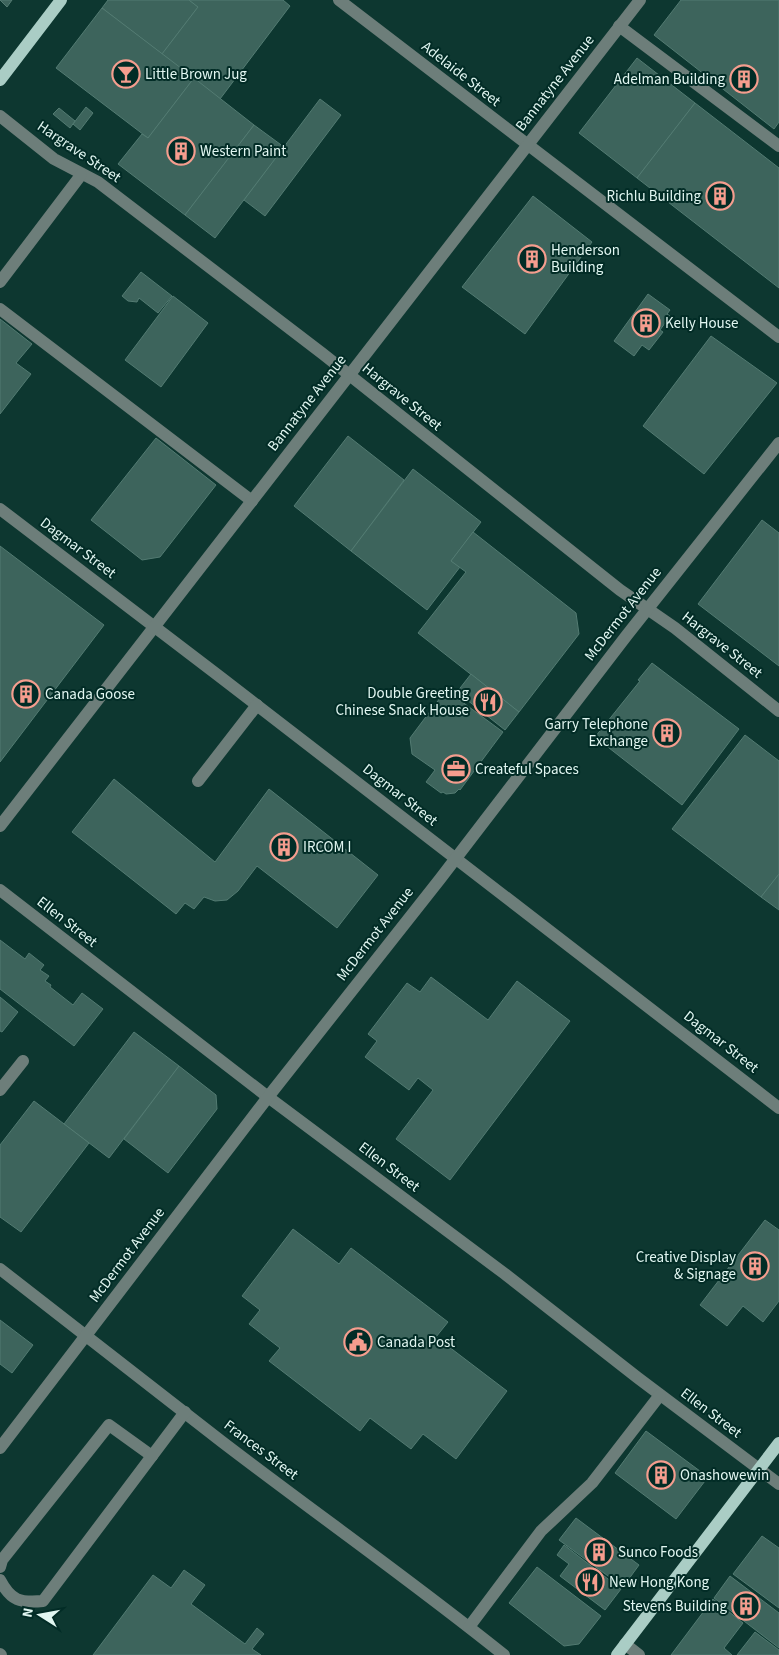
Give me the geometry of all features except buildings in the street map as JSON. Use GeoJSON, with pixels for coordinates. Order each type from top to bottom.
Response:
{"type":"FeatureCollection","features":[{"type":"Feature","properties":{"kind":"main road"},"geometry":{"type":"LineString","coordinates":[[0,80],[62,0]]}},
{"type":"Feature","properties":{"kind":"main road"},"geometry":{"type":"LineString","coordinates":[[617,1655],[779,1443]]}},
{"type":"Feature","properties":{"kind":"street","name":"Adelaide Street"},"geometry":{"type":"LineString","coordinates":[[339,0],[779,337]]}},
{"type":"Feature","properties":{"kind":"street","name":"Bannatyne Avenue"},"geometry":{"type":"LineString","coordinates":[[0,826],[640,0]]}},
{"type":"Feature","properties":{"kind":"street"},"geometry":{"type":"LineString","coordinates":[[620,26],[779,146]]}},
{"type":"Feature","properties":{"kind":"street","name":"Hargrave Street"},"geometry":{"type":"LineString","coordinates":[[0,116],[54,159],[81,175],[98,182],[349,375],[620,590],[675,628],[779,711]]}},
{"type":"Feature","properties":{"kind":"street"},"geometry":{"type":"LineString","coordinates":[[0,282],[81,175]]}},
{"type":"Feature","properties":{"kind":"street"},"geometry":{"type":"LineString","coordinates":[[0,309],[252,501]]}},
{"type":"Feature","properties":{"kind":"street","name":"McDermot Avenue"},"geometry":{"type":"LineString","coordinates":[[0,1448],[268,1097],[779,443]]}},
{"type":"Feature","properties":{"kind":"street","name":"Dagmar Street"},"geometry":{"type":"LineString","coordinates":[[0,509],[258,705],[779,1108]]}},
{"type":"Feature","properties":{"kind":"street"},"geometry":{"type":"LineString","coordinates":[[198,781],[258,705]]}},
{"type":"Feature","properties":{"kind":"street","name":"Ellen Street"},"geometry":{"type":"LineString","coordinates":[[0,890],[268,1097],[505,1274],[660,1395],[779,1484]]}},
{"type":"Feature","properties":{"kind":"street"},"geometry":{"type":"LineString","coordinates":[[0,1090],[23,1061]]}},
{"type":"Feature","properties":{"kind":"street","name":"Frances Street"},"geometry":{"type":"LineString","coordinates":[[0,1270],[504,1655]]}},
{"type":"Feature","properties":{"kind":"street"},"geometry":{"type":"LineString","coordinates":[[469,1627],[541,1531],[592,1483],[660,1395]]}},
{"type":"Feature","properties":{"kind":"street"},"geometry":{"type":"LineString","coordinates":[[0,1580],[7,1593],[24,1602],[42,1601],[185,1412]]}},
{"type":"Feature","properties":{"kind":"street"},"geometry":{"type":"LineString","coordinates":[[0,1568],[2,1560],[109,1425],[152,1456]]}},
{"type":"Feature","properties":{"kind":"street"},"geometry":{"type":"LineString","coordinates":[[625,1644],[639,1655]]}},
{"type":"Feature","properties":{"kind":"place","name":"Little Brown Jug"},"geometry":{"type":"Point","coordinates":[126,74]}},
{"type":"Feature","properties":{"kind":"place","name":"Adelman Building"},"geometry":{"type":"Point","coordinates":[744,79]}},
{"type":"Feature","properties":{"kind":"place","name":"Western Paint"},"geometry":{"type":"Point","coordinates":[181,151]}},
{"type":"Feature","properties":{"kind":"place","name":"Richlu Building"},"geometry":{"type":"Point","coordinates":[720,196]}},
{"type":"Feature","properties":{"kind":"place","name":"Henderson Building"},"geometry":{"type":"Point","coordinates":[532,259]}},
{"type":"Feature","properties":{"kind":"place","name":"Kelly House"},"geometry":{"type":"Point","coordinates":[646,323]}},
{"type":"Feature","properties":{"kind":"place","name":"Canada Goose"},"geometry":{"type":"Point","coordinates":[26,694]}},
{"type":"Feature","properties":{"kind":"place","name":"Double Greeting Chinese Snack House"},"geometry":{"type":"Point","coordinates":[488,702]}},
{"type":"Feature","properties":{"kind":"place","name":"Garry Telephone Exchange"},"geometry":{"type":"Point","coordinates":[667,733]}},
{"type":"Feature","properties":{"kind":"place","name":"Createful Spaces"},"geometry":{"type":"Point","coordinates":[456,769]}},
{"type":"Feature","properties":{"kind":"place","name":"IRCOM I"},"geometry":{"type":"Point","coordinates":[284,847]}},
{"type":"Feature","properties":{"kind":"place","name":"Creative Display & Signage"},"geometry":{"type":"Point","coordinates":[755,1266]}},
{"type":"Feature","properties":{"kind":"place","name":"Canada Post"},"geometry":{"type":"Point","coordinates":[358,1342]}},
{"type":"Feature","properties":{"kind":"place","name":"Onashowewin"},"geometry":{"type":"Point","coordinates":[661,1475]}},
{"type":"Feature","properties":{"kind":"place","name":"Sunco Foods"},"geometry":{"type":"Point","coordinates":[599,1552]}},
{"type":"Feature","properties":{"kind":"place","name":"New Hong Kong"},"geometry":{"type":"Point","coordinates":[590,1582]}},
{"type":"Feature","properties":{"kind":"place","name":"Stevens Building"},"geometry":{"type":"Point","coordinates":[746,1606]}}]}
